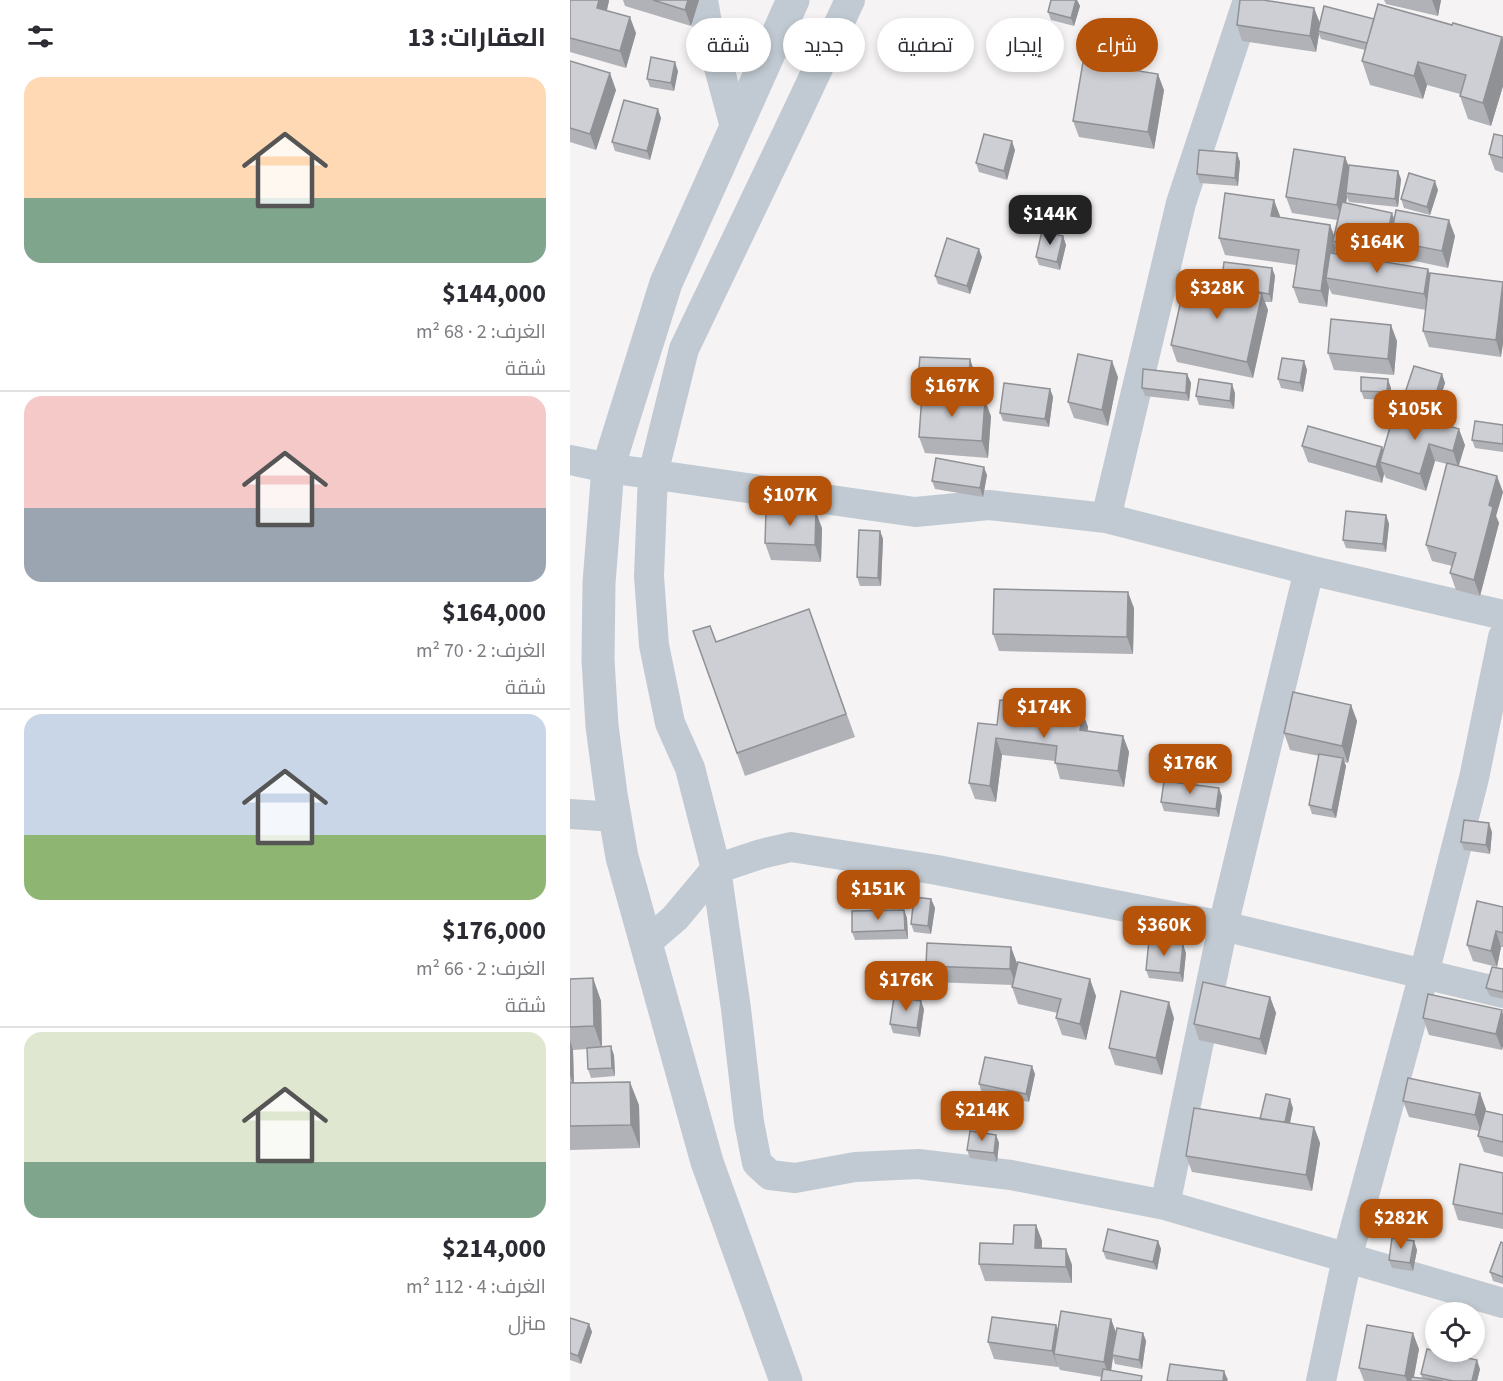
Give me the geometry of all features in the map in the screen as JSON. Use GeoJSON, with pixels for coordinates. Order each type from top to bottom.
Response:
{"type":"FeatureCollection","features":[{"type":"Feature","properties":{"kind":"street"},"geometry":{"type":"LineString","coordinates":[[703,0],[706,23],[735,128]]}},
{"type":"Feature","properties":{"kind":"street"},"geometry":{"type":"LineString","coordinates":[[786,1381],[706,1162],[622,857],[602,726],[598,660],[598,583],[608,468],[666,283],[793,0]]}},
{"type":"Feature","properties":{"kind":"street"},"geometry":{"type":"LineString","coordinates":[[850,0],[684,349],[653,474],[649,576],[654,645],[670,723],[690,768],[716,869],[749,1122],[757,1163],[770,1176],[795,1178],[855,1167],[918,1164],[1011,1176],[1166,1205],[1503,1303]]}},
{"type":"Feature","properties":{"kind":"street"},"geometry":{"type":"LineString","coordinates":[[1106,518],[1181,203],[1248,0]]}},
{"type":"Feature","properties":{"kind":"street"},"geometry":{"type":"LineString","coordinates":[[570,460],[608,468],[915,512],[989,506],[1106,518],[1309,570],[1503,615]]}},
{"type":"Feature","properties":{"kind":"street"},"geometry":{"type":"LineString","coordinates":[[1166,1205],[1223,926],[1309,570]]}},
{"type":"Feature","properties":{"kind":"street"},"geometry":{"type":"LineString","coordinates":[[1322,1381],[1347,1258],[1474,778],[1503,637]]}},
{"type":"Feature","properties":{"kind":"street"},"geometry":{"type":"LineString","coordinates":[[570,814],[615,817]]}},
{"type":"Feature","properties":{"kind":"street"},"geometry":{"type":"LineString","coordinates":[[646,943],[675,918],[716,869],[791,847],[937,870],[1223,926],[1503,993]]}},
{"type":"Feature","properties":{"kind":"building"},"geometry":{"type":"Polygon","coordinates":[[[570,0],[599,0],[597,8],[630,17],[620,51],[570,38],[570,0]]]}},
{"type":"Feature","properties":{"kind":"building"},"geometry":{"type":"Polygon","coordinates":[[[653,0],[688,0],[685,10],[653,0]]]}},
{"type":"Feature","properties":{"kind":"building"},"geometry":{"type":"Polygon","coordinates":[[[1051,0],[1076,0],[1071,18],[1048,12],[1051,0]]]}},
{"type":"Feature","properties":{"kind":"building"},"geometry":{"type":"Polygon","coordinates":[[[1240,0],[1263,0],[1314,8],[1310,36],[1237,25],[1240,0]]]}},
{"type":"Feature","properties":{"kind":"building"},"geometry":{"type":"Polygon","coordinates":[[[1378,4],[1502,37],[1483,103],[1460,96],[1466,75],[1418,62],[1414,76],[1362,61],[1378,4]]]}},
{"type":"Feature","properties":{"kind":"building"},"geometry":{"type":"Polygon","coordinates":[[[1324,6],[1374,19],[1367,43],[1318,31],[1324,6]]]}},
{"type":"Feature","properties":{"kind":"building"},"geometry":{"type":"Polygon","coordinates":[[[651,57],[675,62],[671,83],[647,79],[651,57]]]}},
{"type":"Feature","properties":{"kind":"building"},"geometry":{"type":"Polygon","coordinates":[[[570,61],[610,73],[590,134],[570,128],[570,61]]]}},
{"type":"Feature","properties":{"kind":"building"},"geometry":{"type":"Polygon","coordinates":[[[1081,72],[1158,74],[1148,132],[1073,121],[1081,72]]]}},
{"type":"Feature","properties":{"kind":"building"},"geometry":{"type":"Polygon","coordinates":[[[624,100],[658,109],[647,151],[612,142],[624,100]]]}},
{"type":"Feature","properties":{"kind":"building"},"geometry":{"type":"Polygon","coordinates":[[[984,134],[1012,141],[1004,171],[976,163],[984,134]]]}},
{"type":"Feature","properties":{"kind":"building"},"geometry":{"type":"Polygon","coordinates":[[[1494,134],[1503,136],[1503,158],[1489,154],[1494,134]]]}},
{"type":"Feature","properties":{"kind":"building"},"geometry":{"type":"Polygon","coordinates":[[[1294,149],[1345,157],[1337,205],[1286,197],[1294,149]]]}},
{"type":"Feature","properties":{"kind":"building"},"geometry":{"type":"Polygon","coordinates":[[[1199,150],[1237,153],[1235,178],[1197,174],[1199,150]]]}},
{"type":"Feature","properties":{"kind":"building"},"geometry":{"type":"Polygon","coordinates":[[[1349,165],[1398,171],[1395,199],[1346,193],[1349,165]]]}},
{"type":"Feature","properties":{"kind":"building"},"geometry":{"type":"Polygon","coordinates":[[[1409,173],[1435,181],[1427,207],[1401,199],[1409,173]]]}},
{"type":"Feature","properties":{"kind":"building"},"geometry":{"type":"Polygon","coordinates":[[[1225,193],[1274,200],[1271,216],[1330,225],[1321,291],[1293,287],[1299,250],[1219,238],[1225,193]]]}},
{"type":"Feature","properties":{"kind":"building"},"geometry":{"type":"Polygon","coordinates":[[[1342,202],[1392,213],[1383,252],[1333,241],[1342,202]]]}},
{"type":"Feature","properties":{"kind":"building"},"geometry":{"type":"Polygon","coordinates":[[[1396,210],[1449,220],[1442,251],[1390,241],[1396,210]]]}},
{"type":"Feature","properties":{"kind":"building"},"geometry":{"type":"Polygon","coordinates":[[[1042,231],[1063,236],[1057,262],[1036,257],[1042,231]]]}},
{"type":"Feature","properties":{"kind":"building"},"geometry":{"type":"Polygon","coordinates":[[[947,238],[979,249],[967,286],[935,276],[947,238]]]}},
{"type":"Feature","properties":{"kind":"building"},"geometry":{"type":"Polygon","coordinates":[[[1330,253],[1428,269],[1424,294],[1326,278],[1330,253]]]}},
{"type":"Feature","properties":{"kind":"building"},"geometry":{"type":"Polygon","coordinates":[[[1224,262],[1272,268],[1269,294],[1221,285],[1224,262]]]}},
{"type":"Feature","properties":{"kind":"building"},"geometry":{"type":"Polygon","coordinates":[[[1430,273],[1503,282],[1496,340],[1423,331],[1430,273]]]}},
{"type":"Feature","properties":{"kind":"building"},"geometry":{"type":"Polygon","coordinates":[[[1186,278],[1262,294],[1247,362],[1171,345],[1186,278]]]}},
{"type":"Feature","properties":{"kind":"building"},"geometry":{"type":"Polygon","coordinates":[[[1331,319],[1391,325],[1388,359],[1328,353],[1331,319]]]}},
{"type":"Feature","properties":{"kind":"building"},"geometry":{"type":"Polygon","coordinates":[[[1078,354],[1112,361],[1102,410],[1068,402],[1078,354]]]}},
{"type":"Feature","properties":{"kind":"building"},"geometry":{"type":"Polygon","coordinates":[[[920,357],[970,359],[969,379],[918,377],[920,357]]]}},
{"type":"Feature","properties":{"kind":"building"},"geometry":{"type":"Polygon","coordinates":[[[1282,358],[1304,361],[1300,383],[1278,379],[1282,358]]]}},
{"type":"Feature","properties":{"kind":"building"},"geometry":{"type":"Polygon","coordinates":[[[1414,366],[1442,374],[1431,410],[1402,402],[1414,366]]]}},
{"type":"Feature","properties":{"kind":"building"},"geometry":{"type":"Polygon","coordinates":[[[1143,369],[1187,374],[1186,393],[1142,388],[1143,369]]]}},
{"type":"Feature","properties":{"kind":"building"},"geometry":{"type":"Polygon","coordinates":[[[1361,377],[1388,379],[1387,392],[1361,391],[1361,377]]]}},
{"type":"Feature","properties":{"kind":"building"},"geometry":{"type":"Polygon","coordinates":[[[1199,379],[1232,384],[1230,401],[1196,396],[1199,379]]]}},
{"type":"Feature","properties":{"kind":"building"},"geometry":{"type":"Polygon","coordinates":[[[1004,383],[1050,389],[1045,419],[1000,413],[1004,383]]]}},
{"type":"Feature","properties":{"kind":"building"},"geometry":{"type":"Polygon","coordinates":[[[922,395],[985,400],[982,441],[919,437],[922,395]]]}},
{"type":"Feature","properties":{"kind":"building"},"geometry":{"type":"Polygon","coordinates":[[[1395,410],[1459,429],[1453,451],[1429,444],[1420,474],[1380,462],[1395,410]]]}},
{"type":"Feature","properties":{"kind":"building"},"geometry":{"type":"Polygon","coordinates":[[[1475,421],[1503,425],[1503,444],[1472,440],[1475,421]]]}},
{"type":"Feature","properties":{"kind":"building"},"geometry":{"type":"Polygon","coordinates":[[[1308,426],[1382,447],[1376,467],[1302,446],[1308,426]]]}},
{"type":"Feature","properties":{"kind":"building"},"geometry":{"type":"Polygon","coordinates":[[[936,458],[984,467],[980,488],[932,481],[936,458]]]}},
{"type":"Feature","properties":{"kind":"building"},"geometry":{"type":"Polygon","coordinates":[[[1447,463],[1497,476],[1489,505],[1493,507],[1474,580],[1450,573],[1456,553],[1426,545],[1447,463]]]}},
{"type":"Feature","properties":{"kind":"building"},"geometry":{"type":"Polygon","coordinates":[[[766,510],[816,512],[815,545],[765,543],[766,510]]]}},
{"type":"Feature","properties":{"kind":"building"},"geometry":{"type":"Polygon","coordinates":[[[1346,511],[1386,515],[1383,544],[1343,540],[1346,511]]]}},
{"type":"Feature","properties":{"kind":"building"},"geometry":{"type":"Polygon","coordinates":[[[859,530],[880,531],[878,578],[857,577],[859,530]]]}},
{"type":"Feature","properties":{"kind":"building"},"geometry":{"type":"Polygon","coordinates":[[[994,589],[1128,592],[1127,637],[993,634],[994,589]]]}},
{"type":"Feature","properties":{"kind":"building"},"geometry":{"type":"Polygon","coordinates":[[[809,609],[846,714],[737,753],[693,631],[710,626],[716,642],[809,609]]]}},
{"type":"Feature","properties":{"kind":"building"},"geometry":{"type":"Polygon","coordinates":[[[1293,692],[1351,705],[1342,746],[1284,733],[1293,692]]]}},
{"type":"Feature","properties":{"kind":"building"},"geometry":{"type":"Polygon","coordinates":[[[1000,700],[1082,711],[1080,730],[1123,736],[1118,771],[1055,763],[1057,746],[996,738],[990,786],[969,783],[978,723],[997,725],[1000,700]]]}},
{"type":"Feature","properties":{"kind":"building"},"geometry":{"type":"Polygon","coordinates":[[[1319,754],[1343,758],[1332,810],[1309,805],[1319,754]]]}},
{"type":"Feature","properties":{"kind":"building"},"geometry":{"type":"Polygon","coordinates":[[[1164,781],[1219,788],[1216,809],[1161,802],[1164,781]]]}},
{"type":"Feature","properties":{"kind":"building"},"geometry":{"type":"Polygon","coordinates":[[[1464,820],[1489,823],[1486,845],[1461,842],[1464,820]]]}},
{"type":"Feature","properties":{"kind":"building"},"geometry":{"type":"Polygon","coordinates":[[[914,897],[931,899],[928,926],[911,924],[914,897]]]}},
{"type":"Feature","properties":{"kind":"building"},"geometry":{"type":"Polygon","coordinates":[[[1477,901],[1503,907],[1503,933],[1496,931],[1491,951],[1467,945],[1477,901]]]}},
{"type":"Feature","properties":{"kind":"building"},"geometry":{"type":"Polygon","coordinates":[[[904,910],[905,930],[852,932],[852,911],[904,910]]]}},
{"type":"Feature","properties":{"kind":"building"},"geometry":{"type":"Polygon","coordinates":[[[1149,940],[1183,944],[1180,973],[1146,970],[1149,940]]]}},
{"type":"Feature","properties":{"kind":"building"},"geometry":{"type":"Polygon","coordinates":[[[927,943],[1011,947],[1010,969],[926,966],[927,943]]]}},
{"type":"Feature","properties":{"kind":"building"},"geometry":{"type":"Polygon","coordinates":[[[1018,962],[1090,979],[1080,1024],[1056,1018],[1061,999],[1012,987],[1018,962]]]}},
{"type":"Feature","properties":{"kind":"building"},"geometry":{"type":"Polygon","coordinates":[[[1492,967],[1503,969],[1503,992],[1486,988],[1492,967]]]}},
{"type":"Feature","properties":{"kind":"building"},"geometry":{"type":"Polygon","coordinates":[[[593,978],[594,1026],[570,1027],[570,979],[593,978]]]}},
{"type":"Feature","properties":{"kind":"building"},"geometry":{"type":"Polygon","coordinates":[[[1203,982],[1270,997],[1260,1039],[1194,1024],[1203,982]]]}},
{"type":"Feature","properties":{"kind":"building"},"geometry":{"type":"Polygon","coordinates":[[[1121,991],[1169,1002],[1156,1058],[1109,1048],[1121,991]]]}},
{"type":"Feature","properties":{"kind":"building"},"geometry":{"type":"Polygon","coordinates":[[[1428,994],[1502,1010],[1496,1034],[1423,1018],[1428,994]]]}},
{"type":"Feature","properties":{"kind":"building"},"geometry":{"type":"Polygon","coordinates":[[[894,997],[921,1001],[917,1028],[890,1024],[894,997]]]}},
{"type":"Feature","properties":{"kind":"building"},"geometry":{"type":"Polygon","coordinates":[[[611,1046],[612,1068],[588,1069],[587,1048],[611,1046]]]}},
{"type":"Feature","properties":{"kind":"building"},"geometry":{"type":"Polygon","coordinates":[[[985,1057],[1032,1066],[1026,1094],[979,1084],[985,1057]]]}},
{"type":"Feature","properties":{"kind":"building"},"geometry":{"type":"Polygon","coordinates":[[[1408,1078],[1480,1093],[1475,1115],[1403,1101],[1408,1078]]]}},
{"type":"Feature","properties":{"kind":"building"},"geometry":{"type":"Polygon","coordinates":[[[630,1082],[631,1125],[570,1126],[570,1083],[630,1082]]]}},
{"type":"Feature","properties":{"kind":"building"},"geometry":{"type":"Polygon","coordinates":[[[1266,1094],[1290,1099],[1285,1122],[1260,1119],[1266,1094]]]}},
{"type":"Feature","properties":{"kind":"building"},"geometry":{"type":"Polygon","coordinates":[[[1194,1108],[1314,1127],[1306,1175],[1186,1156],[1194,1108]]]}},
{"type":"Feature","properties":{"kind":"building"},"geometry":{"type":"Polygon","coordinates":[[[1485,1111],[1503,1115],[1503,1142],[1478,1136],[1485,1111]]]}},
{"type":"Feature","properties":{"kind":"building"},"geometry":{"type":"Polygon","coordinates":[[[970,1131],[996,1135],[994,1153],[967,1150],[970,1131]]]}},
{"type":"Feature","properties":{"kind":"building"},"geometry":{"type":"Polygon","coordinates":[[[1460,1164],[1503,1173],[1503,1214],[1453,1204],[1460,1164]]]}},
{"type":"Feature","properties":{"kind":"building"},"geometry":{"type":"Polygon","coordinates":[[[1014,1225],[1036,1225],[1035,1248],[1066,1249],[1066,1267],[979,1264],[980,1243],[1013,1244],[1014,1225]]]}},
{"type":"Feature","properties":{"kind":"building"},"geometry":{"type":"Polygon","coordinates":[[[1108,1229],[1158,1241],[1153,1262],[1103,1251],[1108,1229]]]}},
{"type":"Feature","properties":{"kind":"building"},"geometry":{"type":"Polygon","coordinates":[[[1392,1238],[1414,1241],[1410,1263],[1389,1260],[1392,1238]]]}},
{"type":"Feature","properties":{"kind":"building"},"geometry":{"type":"Polygon","coordinates":[[[1501,1242],[1503,1243],[1503,1277],[1490,1272],[1501,1242]]]}},
{"type":"Feature","properties":{"kind":"building"},"geometry":{"type":"Polygon","coordinates":[[[1061,1311],[1111,1319],[1104,1362],[1054,1354],[1061,1311]]]}},
{"type":"Feature","properties":{"kind":"building"},"geometry":{"type":"Polygon","coordinates":[[[992,1317],[1056,1325],[1052,1351],[988,1342],[992,1317]]]}},
{"type":"Feature","properties":{"kind":"building"},"geometry":{"type":"Polygon","coordinates":[[[570,1318],[589,1324],[578,1356],[570,1353],[570,1318]]]}},
{"type":"Feature","properties":{"kind":"building"},"geometry":{"type":"Polygon","coordinates":[[[1367,1325],[1413,1333],[1405,1376],[1359,1368],[1367,1325]]]}},
{"type":"Feature","properties":{"kind":"building"},"geometry":{"type":"Polygon","coordinates":[[[1117,1328],[1143,1333],[1139,1360],[1112,1355],[1117,1328]]]}},
{"type":"Feature","properties":{"kind":"building"},"geometry":{"type":"Polygon","coordinates":[[[1425,1357],[1425,1362],[1477,1362],[1472,1381],[1453,1381],[1421,1374],[1425,1357]]]}},
{"type":"Feature","properties":{"kind":"building"},"geometry":{"type":"Polygon","coordinates":[[[1170,1364],[1224,1371],[1223,1381],[1167,1381],[1170,1364]]]}},
{"type":"Feature","properties":{"kind":"building"},"geometry":{"type":"Polygon","coordinates":[[[1103,1369],[1142,1376],[1141,1381],[1101,1381],[1103,1369]]]}},
{"type":"Feature","properties":{"kind":"building"},"geometry":{"type":"Polygon","coordinates":[[[1411,1377],[1443,1381],[1411,1381],[1411,1377]]]}}]}
